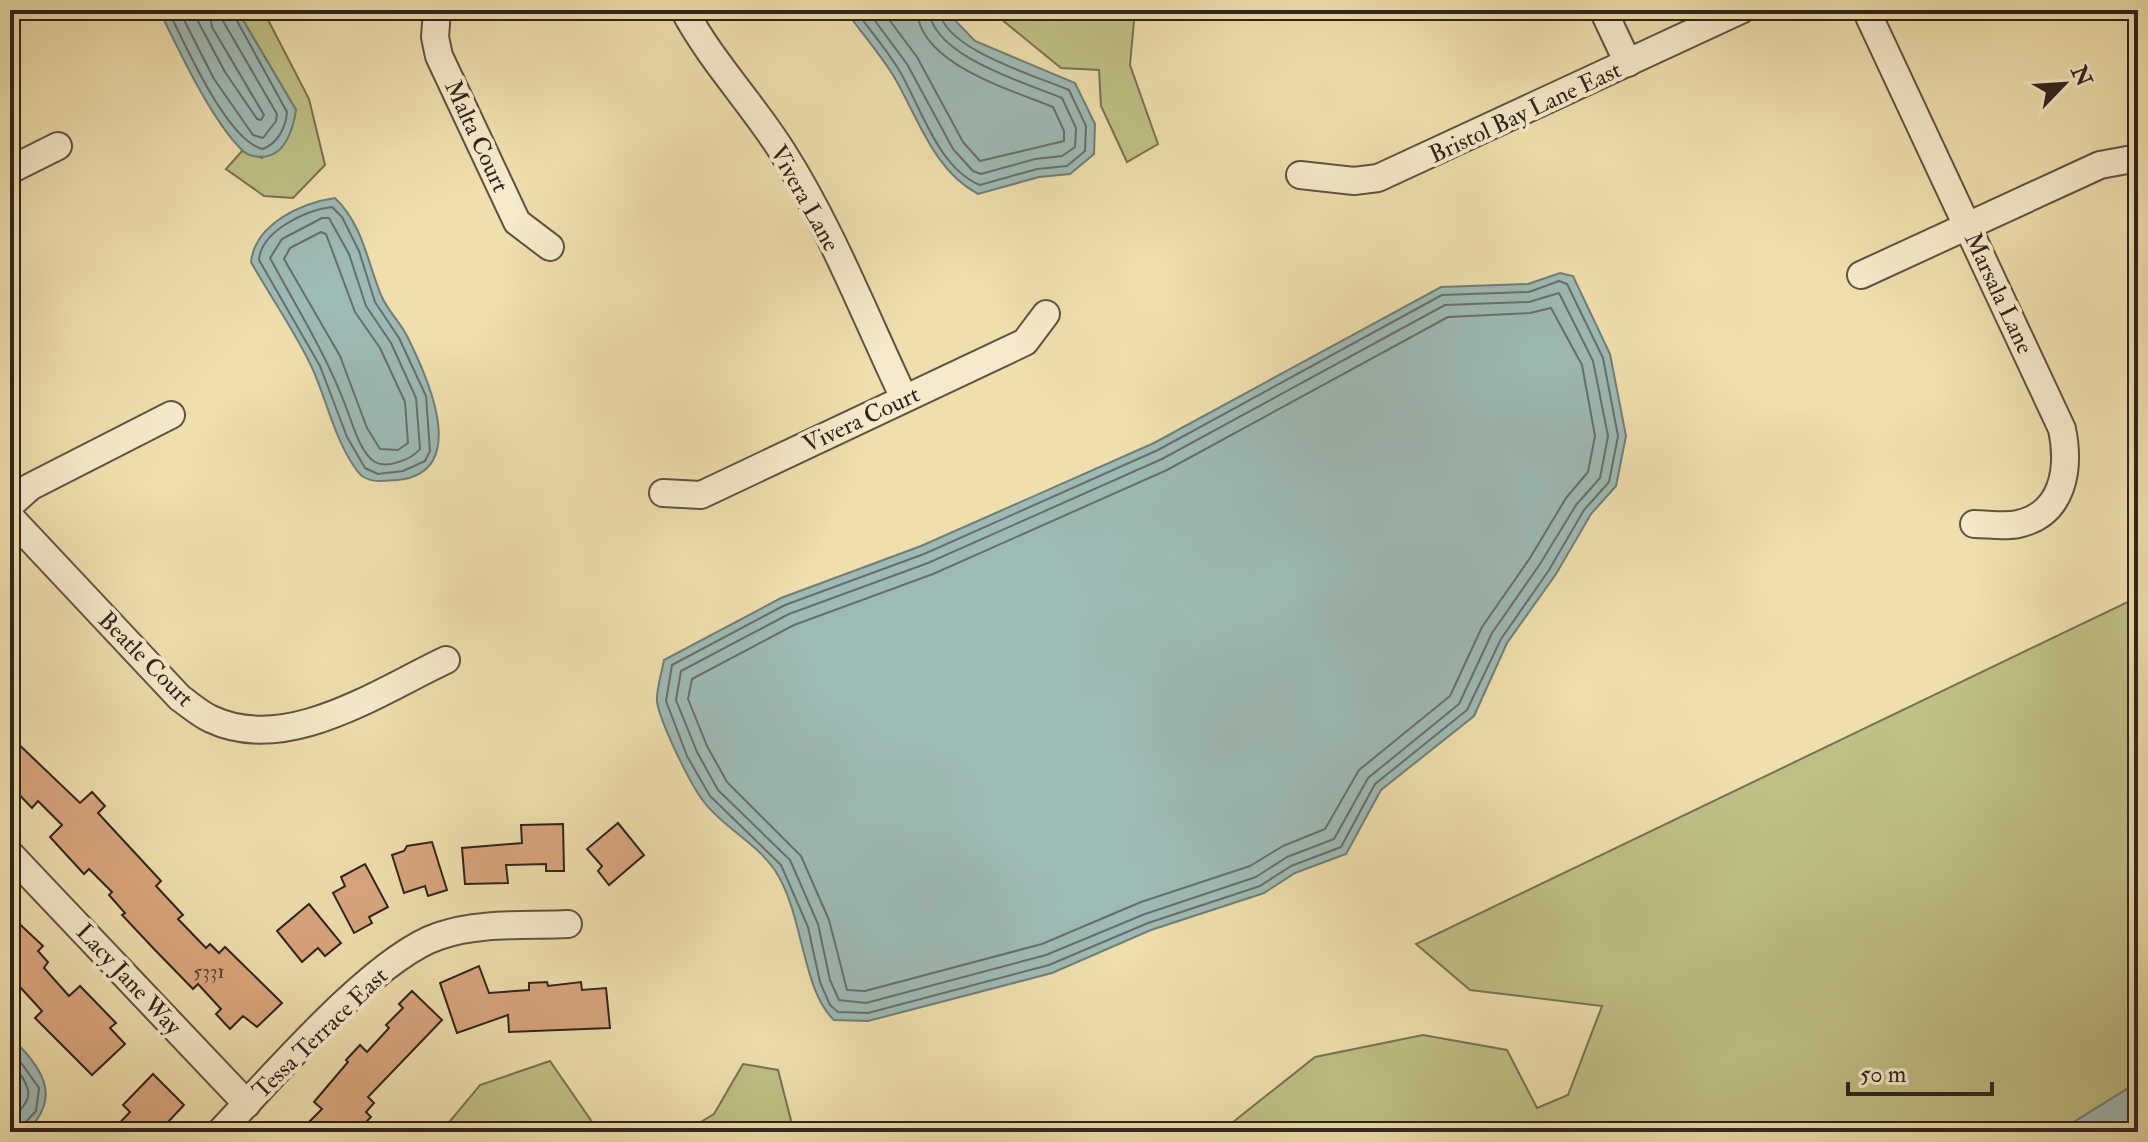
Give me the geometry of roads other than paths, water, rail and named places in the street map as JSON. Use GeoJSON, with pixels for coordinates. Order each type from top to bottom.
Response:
{"type":"FeatureCollection","features":[{"type":"Feature","properties":{"kind":"street","name":"Malta Court"},"geometry":{"type":"LineString","coordinates":[[437,10],[435,37],[439,56],[517,222],[550,247]]}},
{"type":"Feature","properties":{"kind":"street","name":"Vivera Lane"},"geometry":{"type":"LineString","coordinates":[[684,10],[714,61],[781,149],[802,186],[904,398]]}},
{"type":"Feature","properties":{"kind":"street"},"geometry":{"type":"LineString","coordinates":[[1603,10],[1628,63]]}},
{"type":"Feature","properties":{"kind":"street","name":"Bristol Bay Lane East"},"geometry":{"type":"LineString","coordinates":[[1300,175],[1354,181],[1378,178],[1741,10]]}},
{"type":"Feature","properties":{"kind":"street","name":"Marsala Lane"},"geometry":{"type":"LineString","coordinates":[[1866,10],[2062,429],[2068,458],[2062,487],[2047,508],[2019,524],[1974,524]]}},
{"type":"Feature","properties":{"kind":"street"},"geometry":{"type":"LineString","coordinates":[[10,170],[58,146]]}},
{"type":"Feature","properties":{"kind":"street"},"geometry":{"type":"LineString","coordinates":[[1861,275],[2100,165],[2138,158]]}},
{"type":"Feature","properties":{"kind":"street","name":"Vivera Court"},"geometry":{"type":"LineString","coordinates":[[663,493],[701,495],[1025,342],[1046,314]]}},
{"type":"Feature","properties":{"kind":"street"},"geometry":{"type":"LineString","coordinates":[[10,505],[30,487],[171,415]]}},
{"type":"Feature","properties":{"kind":"street","name":"Beatle Court"},"geometry":{"type":"LineString","coordinates":[[10,517],[180,698],[210,719],[248,730],[287,730],[315,721],[446,660]]}},
{"type":"Feature","properties":{"kind":"street","name":"Lacy Jane Way"},"geometry":{"type":"LineString","coordinates":[[10,854],[247,1104]]}},
{"type":"Feature","properties":{"kind":"street","name":"Tessa Terrace East"},"geometry":{"type":"LineString","coordinates":[[220,1132],[372,978],[403,954],[438,936],[472,928],[568,924]]}},
{"type":"Feature","properties":{"kind":"water"},"geometry":{"type":"Polygon","coordinates":[[[159,10],[237,10],[296,110],[290,134],[280,150],[267,156],[253,156],[244,152],[229,136],[196,83],[159,10]]]}},
{"type":"Feature","properties":{"kind":"water"},"geometry":{"type":"Polygon","coordinates":[[[845,10],[945,10],[975,41],[1075,83],[1095,124],[1094,154],[1070,174],[1039,177],[978,194],[962,184],[938,157],[893,75],[845,10]]]}},
{"type":"Feature","properties":{"kind":"water"},"geometry":{"type":"Polygon","coordinates":[[[335,198],[352,220],[384,300],[415,353],[438,420],[438,442],[433,460],[420,473],[397,480],[366,478],[350,461],[307,358],[251,262],[254,249],[270,226],[295,210],[335,198]]]}},
{"type":"Feature","properties":{"kind":"water"},"geometry":{"type":"Polygon","coordinates":[[[1560,273],[1573,276],[1610,354],[1626,436],[1616,486],[1591,514],[1556,574],[1507,643],[1474,716],[1381,790],[1346,854],[1295,873],[1264,893],[1151,930],[1052,973],[868,1021],[834,1020],[815,989],[791,906],[774,869],[704,802],[677,754],[657,702],[664,660],[781,598],[921,546],[1154,443],[1441,287],[1528,284],[1560,273]]]}},
{"type":"Feature","properties":{"kind":"water"},"geometry":{"type":"Polygon","coordinates":[[[10,1036],[39,1071],[46,1094],[44,1106],[26,1132],[10,1132],[10,1036]]]}},
{"type":"Feature","properties":{"kind":"water"},"geometry":{"type":"Polygon","coordinates":[[[2138,1082],[2138,1132],[2058,1132],[2138,1082]]]}}]}
